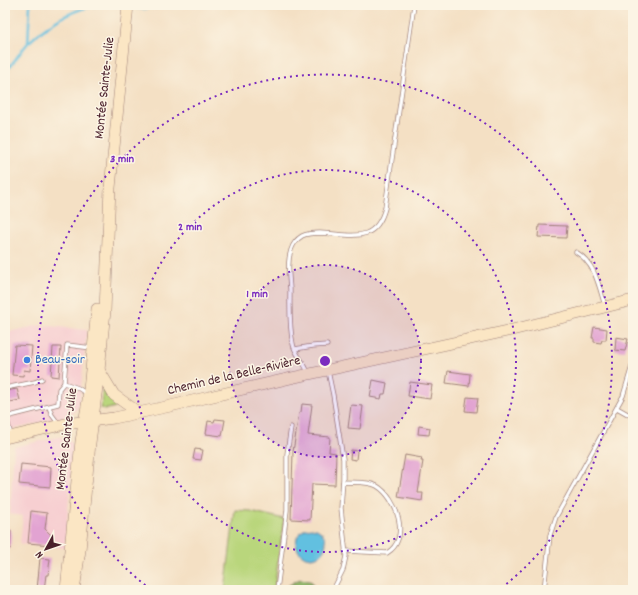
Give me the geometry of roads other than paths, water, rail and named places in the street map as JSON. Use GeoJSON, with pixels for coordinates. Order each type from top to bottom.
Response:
{"type":"FeatureCollection","features":[{"type":"Feature","properties":{"kind":"main road","name":"Montée Sainte-Julie"},"geometry":{"type":"LineString","coordinates":[[66,590],[81,441],[88,421],[100,370],[105,311],[110,188],[128,10]]}},
{"type":"Feature","properties":{"kind":"main road","name":"Montée Sainte-Julie"},"geometry":{"type":"LineString","coordinates":[[74,590],[80,550],[88,463],[88,394],[97,310],[108,245]]}},
{"type":"Feature","properties":{"kind":"main road","name":"Chemin de la Belle-Rivière"},"geometry":{"type":"LineString","coordinates":[[8,437],[60,425],[139,413],[308,374],[512,330],[633,300]]}},
{"type":"Feature","properties":{"kind":"main road"},"geometry":{"type":"LineString","coordinates":[[100,370],[112,393],[139,413]]}},
{"type":"Feature","properties":{"kind":"lane"},"geometry":{"type":"LineString","coordinates":[[308,374],[305,365],[295,349],[290,324],[289,266],[291,249],[302,236],[313,233],[349,236],[365,234],[376,228],[382,219],[385,208],[414,5]]}},
{"type":"Feature","properties":{"kind":"lane"},"geometry":{"type":"LineString","coordinates":[[576,252],[583,256],[591,266],[605,307]]}},
{"type":"Feature","properties":{"kind":"lane"},"geometry":{"type":"LineString","coordinates":[[8,437],[6,416],[58,404],[59,389],[64,383],[67,345],[93,348]]}},
{"type":"Feature","properties":{"kind":"lane"},"geometry":{"type":"LineString","coordinates":[[295,349],[327,345]]}},
{"type":"Feature","properties":{"kind":"lane"},"geometry":{"type":"LineString","coordinates":[[544,590],[550,534],[554,521],[623,396],[633,363]]}},
{"type":"Feature","properties":{"kind":"lane"},"geometry":{"type":"LineString","coordinates":[[328,370],[343,459],[341,508],[345,564],[333,590]]}},
{"type":"Feature","properties":{"kind":"lane"},"geometry":{"type":"LineString","coordinates":[[5,388],[35,382],[42,379]]}},
{"type":"Feature","properties":{"kind":"lane"},"geometry":{"type":"LineString","coordinates":[[64,383],[78,388],[88,394]]}},
{"type":"Feature","properties":{"kind":"lane"},"geometry":{"type":"LineString","coordinates":[[49,406],[53,418],[60,425]]}},
{"type":"Feature","properties":{"kind":"lane"},"geometry":{"type":"LineString","coordinates":[[617,408],[633,417]]}},
{"type":"Feature","properties":{"kind":"lane"},"geometry":{"type":"LineString","coordinates":[[277,590],[287,510],[287,454],[291,427]]}},
{"type":"Feature","properties":{"kind":"lane"},"geometry":{"type":"LineString","coordinates":[[343,482],[373,484],[382,490],[394,507],[399,528],[395,546],[386,553],[345,551]]}},
{"type":"Feature","properties":{"kind":"water"},"geometry":{"type":"Polygon","coordinates":[[[311,528],[322,532],[326,543],[322,554],[311,558],[300,554],[296,543],[300,532],[311,528]]]}},
{"type":"Feature","properties":{"kind":"waterway"},"geometry":{"type":"LineString","coordinates":[[28,43],[30,5]]}},
{"type":"Feature","properties":{"kind":"waterway"},"geometry":{"type":"LineString","coordinates":[[5,72],[28,43],[44,29],[62,17],[92,6],[103,5]]}},
{"type":"Feature","properties":{"kind":"waterway"},"geometry":{"type":"LineString","coordinates":[[131,7],[144,9],[158,5]]}},
{"type":"Feature","properties":{"kind":"place","name":"Beau-soir"},"geometry":{"type":"Point","coordinates":[27,360]}}]}
